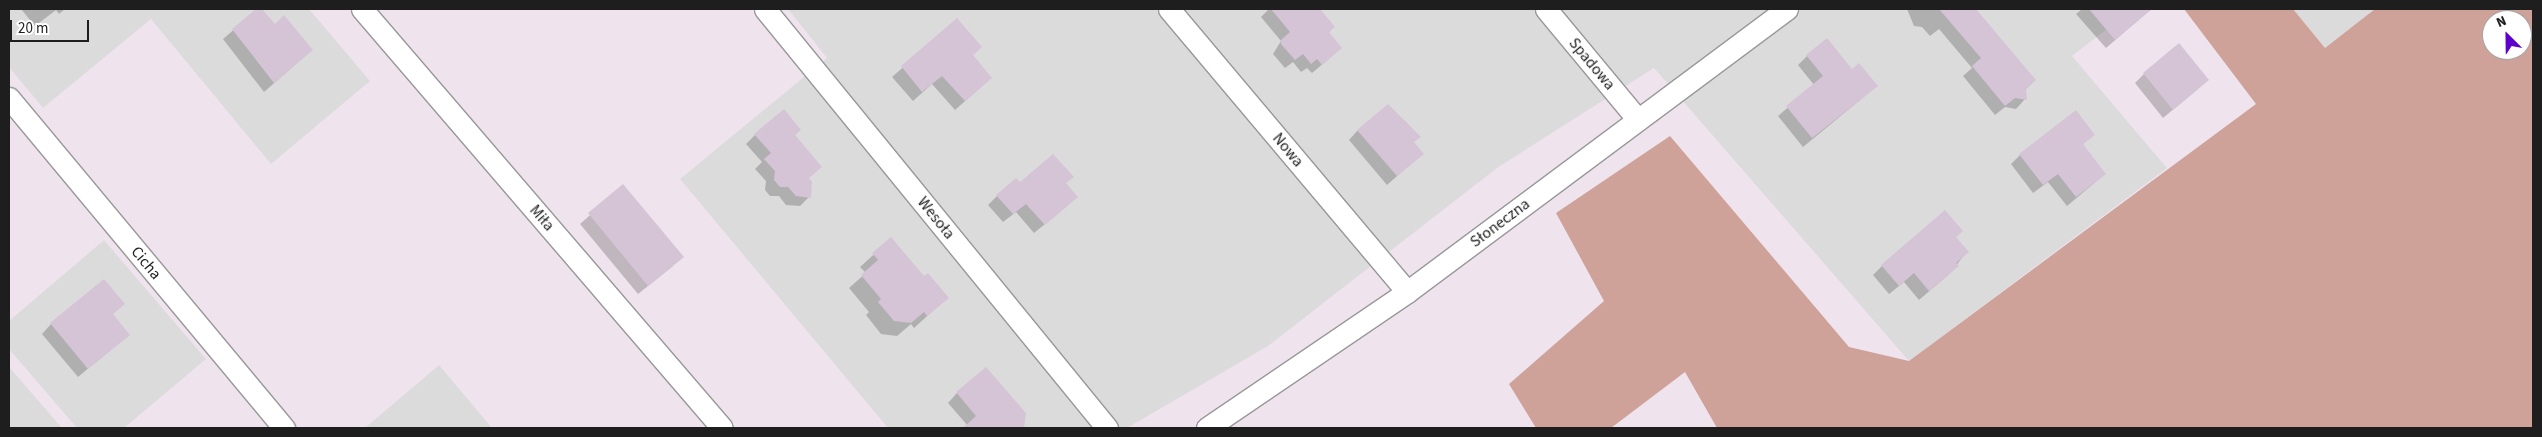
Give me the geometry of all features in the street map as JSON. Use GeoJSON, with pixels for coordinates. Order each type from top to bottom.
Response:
{"type":"FeatureCollection","features":[{"type":"Feature","properties":{"kind":"street","name":"Miła"},"geometry":{"type":"LineString","coordinates":[[362,9],[722,428]]}},
{"type":"Feature","properties":{"kind":"street","name":"Wesoła"},"geometry":{"type":"LineString","coordinates":[[766,9],[1107,428]]}},
{"type":"Feature","properties":{"kind":"street","name":"Nowa"},"geometry":{"type":"LineString","coordinates":[[1168,9],[1408,292]]}},
{"type":"Feature","properties":{"kind":"street","name":"Spadowa"},"geometry":{"type":"LineString","coordinates":[[1546,9],[1638,120]]}},
{"type":"Feature","properties":{"kind":"street","name":"Słoneczna"},"geometry":{"type":"LineString","coordinates":[[1207,428],[1408,292],[1787,9]]}},
{"type":"Feature","properties":{"kind":"street","name":"Cicha"},"geometry":{"type":"LineString","coordinates":[[9,98],[284,428]]}},
{"type":"Feature","properties":{"kind":"shaded area"},"geometry":{"type":"Polygon","coordinates":[[[9,9],[309,9],[370,81],[271,164],[151,19],[43,108],[9,67],[9,9]]]}},
{"type":"Feature","properties":{"kind":"shaded area"},"geometry":{"type":"Polygon","coordinates":[[[788,9],[2133,9],[2072,56],[2167,168],[1909,361],[1654,68],[1497,168],[1268,346],[1127,428],[888,428],[680,179],[827,58],[788,9]]]}},
{"type":"Feature","properties":{"kind":"shaded area"},"geometry":{"type":"Polygon","coordinates":[[[2184,9],[2293,9],[2325,48],[2375,9],[2533,9],[2533,428],[1717,428],[1685,372],[1611,428],[1536,428],[1509,384],[1604,301],[1556,213],[1670,136],[1849,347],[1909,361],[2256,104],[2184,9]]]}},
{"type":"Feature","properties":{"kind":"shaded area"},"geometry":{"type":"Polygon","coordinates":[[[2293,9],[2375,9],[2325,48],[2293,9]]]}},
{"type":"Feature","properties":{"kind":"shaded area"},"geometry":{"type":"Polygon","coordinates":[[[104,240],[206,359],[124,428],[77,428],[9,349],[9,321],[104,240]]]}},
{"type":"Feature","properties":{"kind":"shaded area"},"geometry":{"type":"Polygon","coordinates":[[[439,365],[492,428],[365,428],[439,365]]]}},
{"type":"Feature","properties":{"kind":"shaded area"},"geometry":{"type":"Polygon","coordinates":[[[9,367],[62,428],[9,428],[9,367]]]}},
{"type":"Feature","properties":{"kind":"building"},"geometry":{"type":"Polygon","coordinates":[[[256,9],[262,9],[275,24],[284,15],[313,50],[274,83],[232,29],[256,9]]]}},
{"type":"Feature","properties":{"kind":"building"},"geometry":{"type":"Polygon","coordinates":[[[1271,9],[1320,9],[1335,27],[1329,32],[1342,48],[1322,65],[1317,59],[1311,64],[1303,54],[1295,60],[1281,44],[1281,40],[1290,32],[1271,9]]]}},
{"type":"Feature","properties":{"kind":"building"},"geometry":{"type":"Polygon","coordinates":[[[1939,9],[1976,9],[2036,80],[2026,89],[2027,100],[2015,98],[2005,106],[1972,66],[1981,58],[1939,9]]]}},
{"type":"Feature","properties":{"kind":"building"},"geometry":{"type":"Polygon","coordinates":[[[2089,9],[2152,9],[2115,40],[2089,9]]]}},
{"type":"Feature","properties":{"kind":"building"},"geometry":{"type":"Polygon","coordinates":[[[957,18],[982,47],[973,55],[992,78],[965,101],[942,76],[922,92],[901,66],[957,18]]]}},
{"type":"Feature","properties":{"kind":"building"},"geometry":{"type":"Polygon","coordinates":[[[1827,38],[1852,69],[1859,63],[1878,86],[1812,138],[1786,106],[1823,76],[1806,55],[1827,38]]]}},
{"type":"Feature","properties":{"kind":"building"},"geometry":{"type":"Polygon","coordinates":[[[2179,43],[2209,80],[2173,110],[2143,73],[2179,43]]]}},
{"type":"Feature","properties":{"kind":"building"},"geometry":{"type":"Polygon","coordinates":[[[1388,104],[1421,137],[1414,142],[1424,154],[1397,176],[1357,130],[1388,104]]]}},
{"type":"Feature","properties":{"kind":"building"},"geometry":{"type":"Polygon","coordinates":[[[784,109],[801,130],[795,135],[822,167],[809,178],[812,182],[811,198],[796,196],[788,187],[780,187],[774,180],[775,171],[764,159],[771,153],[754,134],[784,109]]]}},
{"type":"Feature","properties":{"kind":"building"},"geometry":{"type":"Polygon","coordinates":[[[2076,110],[2095,135],[2083,144],[2106,174],[2076,197],[2058,174],[2043,185],[2019,154],[2076,110]]]}},
{"type":"Feature","properties":{"kind":"building"},"geometry":{"type":"Polygon","coordinates":[[[1053,154],[1074,177],[1066,183],[1078,197],[1045,225],[1026,204],[1013,214],[996,195],[1016,178],[1020,182],[1053,154]]]}},
{"type":"Feature","properties":{"kind":"building"},"geometry":{"type":"Polygon","coordinates":[[[623,184],[684,257],[648,286],[588,213],[623,184]]]}},
{"type":"Feature","properties":{"kind":"building"},"geometry":{"type":"Polygon","coordinates":[[[1945,210],[1963,231],[1956,237],[1969,252],[1956,263],[1959,266],[1929,291],[1914,273],[1899,286],[1881,265],[1945,210]]]}},
{"type":"Feature","properties":{"kind":"building"},"geometry":{"type":"Polygon","coordinates":[[[891,237],[924,276],[928,273],[949,298],[927,316],[924,312],[911,323],[894,321],[878,302],[881,299],[861,275],[878,260],[872,253],[891,237]]]}},
{"type":"Feature","properties":{"kind":"building"},"geometry":{"type":"Polygon","coordinates":[[[104,279],[125,304],[113,314],[130,335],[88,369],[50,323],[104,279]]]}},
{"type":"Feature","properties":{"kind":"building"},"geometry":{"type":"Polygon","coordinates":[[[986,367],[1026,413],[1024,428],[963,428],[976,416],[956,392],[986,367]]]}}]}
